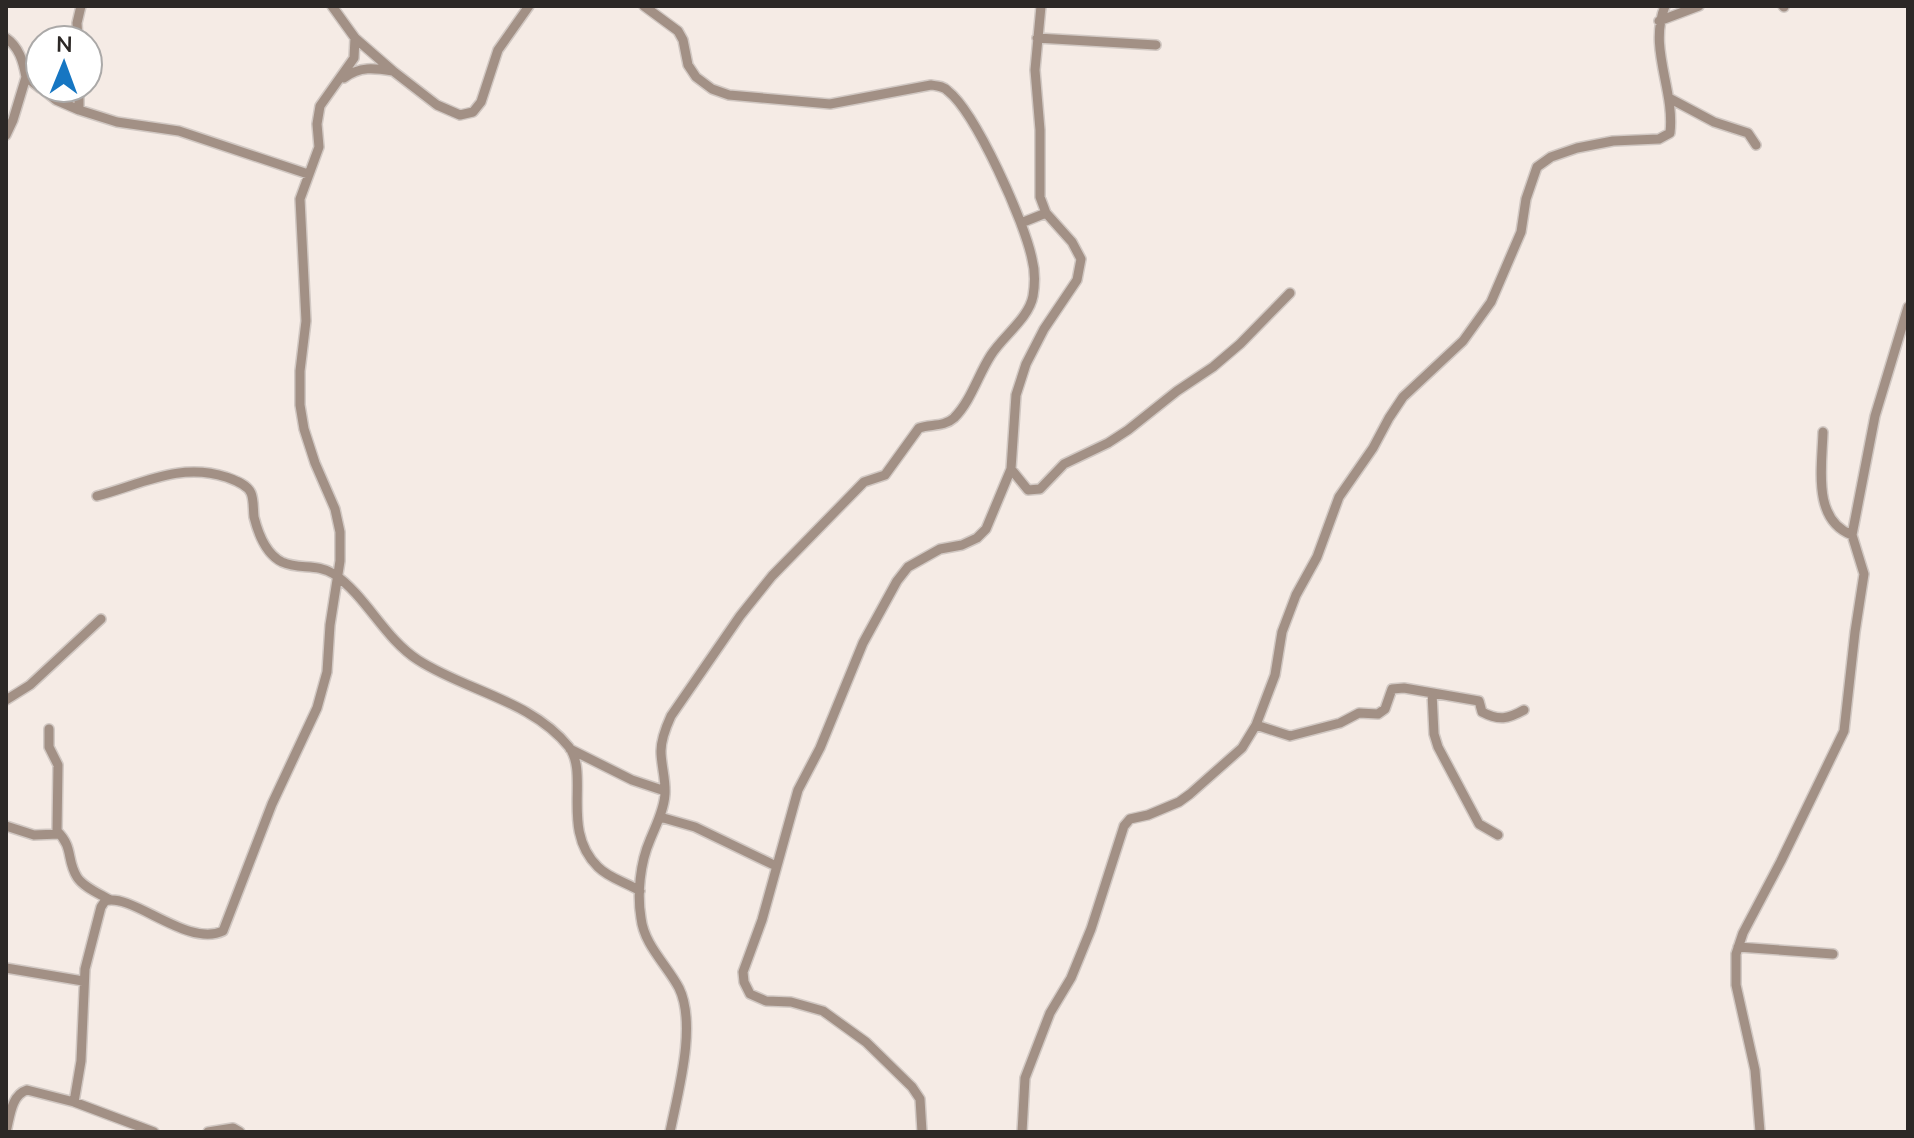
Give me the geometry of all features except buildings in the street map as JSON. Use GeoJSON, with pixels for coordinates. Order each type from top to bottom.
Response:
{"type":"FeatureCollection","features":[{"type":"Feature","properties":{"kind":"street"},"geometry":{"type":"LineString","coordinates":[[332,6],[355,38],[393,71],[437,105],[460,115],[473,112],[481,102],[498,50],[529,6]]}},
{"type":"Feature","properties":{"kind":"street"},"geometry":{"type":"LineString","coordinates":[[644,6],[678,31],[688,65],[696,77],[712,89],[729,95],[830,104],[931,85],[942,86],[957,99],[972,120],[1021,223],[1033,260],[1034,283],[1033,299],[1028,308],[991,354],[955,417],[942,425],[919,428],[885,475],[864,482],[772,576],[740,616],[671,716],[663,735],[661,751],[665,791],[660,817],[648,843],[640,891],[641,920],[646,937],[679,988],[686,1010],[680,1081],[670,1132]]}},
{"type":"Feature","properties":{"kind":"street"},"geometry":{"type":"LineString","coordinates":[[922,1132],[920,1099],[912,1087],[866,1042],[823,1011],[791,1002],[766,1001],[750,994],[743,972],[762,920],[798,790],[820,748],[863,643],[908,567],[919,558],[940,549],[962,545],[977,538],[986,529],[1011,469],[1016,395],[1026,364],[1044,329],[1077,280],[1081,259],[1072,242],[1046,213],[1040,197],[1040,130],[1035,70],[1041,6]]}},
{"type":"Feature","properties":{"kind":"street"},"geometry":{"type":"LineString","coordinates":[[1022,1132],[1025,1078],[1050,1013],[1071,978],[1081,953],[1124,826],[1130,819],[1179,802],[1242,748],[1256,725],[1275,675],[1282,632],[1296,595],[1317,557],[1339,497],[1403,397],[1463,341],[1491,302],[1521,232],[1526,199],[1537,167],[1551,157],[1577,148],[1613,141],[1664,138],[1670,133],[1669,98],[1658,49],[1659,21],[1665,6]]}},
{"type":"Feature","properties":{"kind":"street"},"geometry":{"type":"LineString","coordinates":[[1659,21],[1699,6]]}},
{"type":"Feature","properties":{"kind":"street"},"geometry":{"type":"LineString","coordinates":[[6,38],[12,42],[24,66]]}},
{"type":"Feature","properties":{"kind":"street"},"geometry":{"type":"LineString","coordinates":[[6,826],[34,835],[59,834],[65,837],[78,879],[110,900],[120,900],[197,934],[212,935],[223,931],[272,804],[308,729],[327,672],[340,532],[335,509],[304,429],[300,405],[300,371],[306,321],[300,199],[319,147],[317,124],[320,106],[356,53],[355,38]]}},
{"type":"Feature","properties":{"kind":"street"},"geometry":{"type":"LineString","coordinates":[[1037,38],[1156,45]]}},
{"type":"Feature","properties":{"kind":"street"},"geometry":{"type":"LineString","coordinates":[[335,85],[357,69],[393,71]]}},
{"type":"Feature","properties":{"kind":"street"},"geometry":{"type":"LineString","coordinates":[[6,135],[24,84]]}},
{"type":"Feature","properties":{"kind":"street"},"geometry":{"type":"LineString","coordinates":[[1669,98],[1714,122],[1748,133],[1756,145]]}},
{"type":"Feature","properties":{"kind":"street"},"geometry":{"type":"LineString","coordinates":[[65,104],[117,122],[179,131],[308,174]]}},
{"type":"Feature","properties":{"kind":"street"},"geometry":{"type":"LineString","coordinates":[[79,104],[79,110]]}},
{"type":"Feature","properties":{"kind":"street"},"geometry":{"type":"LineString","coordinates":[[1021,223],[1046,213]]}},
{"type":"Feature","properties":{"kind":"street"},"geometry":{"type":"LineString","coordinates":[[1011,469],[1028,490],[1040,489],[1064,464],[1118,437],[1213,367],[1249,336],[1290,293]]}},
{"type":"Feature","properties":{"kind":"street"},"geometry":{"type":"LineString","coordinates":[[1760,1132],[1755,1070],[1736,985],[1738,947],[1747,923],[1844,731],[1864,574],[1852,535],[1875,416],[1908,307]]}},
{"type":"Feature","properties":{"kind":"street"},"geometry":{"type":"LineString","coordinates":[[1823,432],[1821,481],[1827,514],[1840,530],[1852,535]]}},
{"type":"Feature","properties":{"kind":"street"},"geometry":{"type":"LineString","coordinates":[[97,496],[186,470],[226,477],[245,485],[252,493],[254,516],[266,549],[279,561],[322,568],[337,577],[380,621],[396,643],[417,660],[535,717],[570,749],[632,780],[665,791]]}},
{"type":"Feature","properties":{"kind":"street"},"geometry":{"type":"LineString","coordinates":[[6,700],[30,685],[101,619]]}},
{"type":"Feature","properties":{"kind":"street"},"geometry":{"type":"LineString","coordinates":[[1256,725],[1290,736],[1345,722],[1359,713],[1383,712],[1392,689],[1415,689],[1479,701],[1482,712],[1498,719],[1506,719],[1524,710]]}},
{"type":"Feature","properties":{"kind":"street"},"geometry":{"type":"LineString","coordinates":[[1432,693],[1434,734],[1438,747],[1479,824],[1498,835]]}},
{"type":"Feature","properties":{"kind":"street"},"geometry":{"type":"LineString","coordinates":[[49,729],[49,747],[58,765],[59,834]]}},
{"type":"Feature","properties":{"kind":"street"},"geometry":{"type":"LineString","coordinates":[[570,749],[577,768],[579,832],[589,855],[609,876],[640,891]]}},
{"type":"Feature","properties":{"kind":"street"},"geometry":{"type":"LineString","coordinates":[[660,817],[695,827],[776,866]]}},
{"type":"Feature","properties":{"kind":"street"},"geometry":{"type":"LineString","coordinates":[[74,1102],[84,1033],[83,981],[101,907],[110,900]]}},
{"type":"Feature","properties":{"kind":"street"},"geometry":{"type":"LineString","coordinates":[[1738,947],[1833,954]]}},
{"type":"Feature","properties":{"kind":"street"},"geometry":{"type":"LineString","coordinates":[[6,968],[83,981]]}},
{"type":"Feature","properties":{"kind":"street"},"geometry":{"type":"LineString","coordinates":[[6,1132],[15,1098],[27,1090],[74,1102],[154,1132]]}},
{"type":"Feature","properties":{"kind":"street"},"geometry":{"type":"LineString","coordinates":[[208,1132],[233,1128],[240,1132]]}}]}
